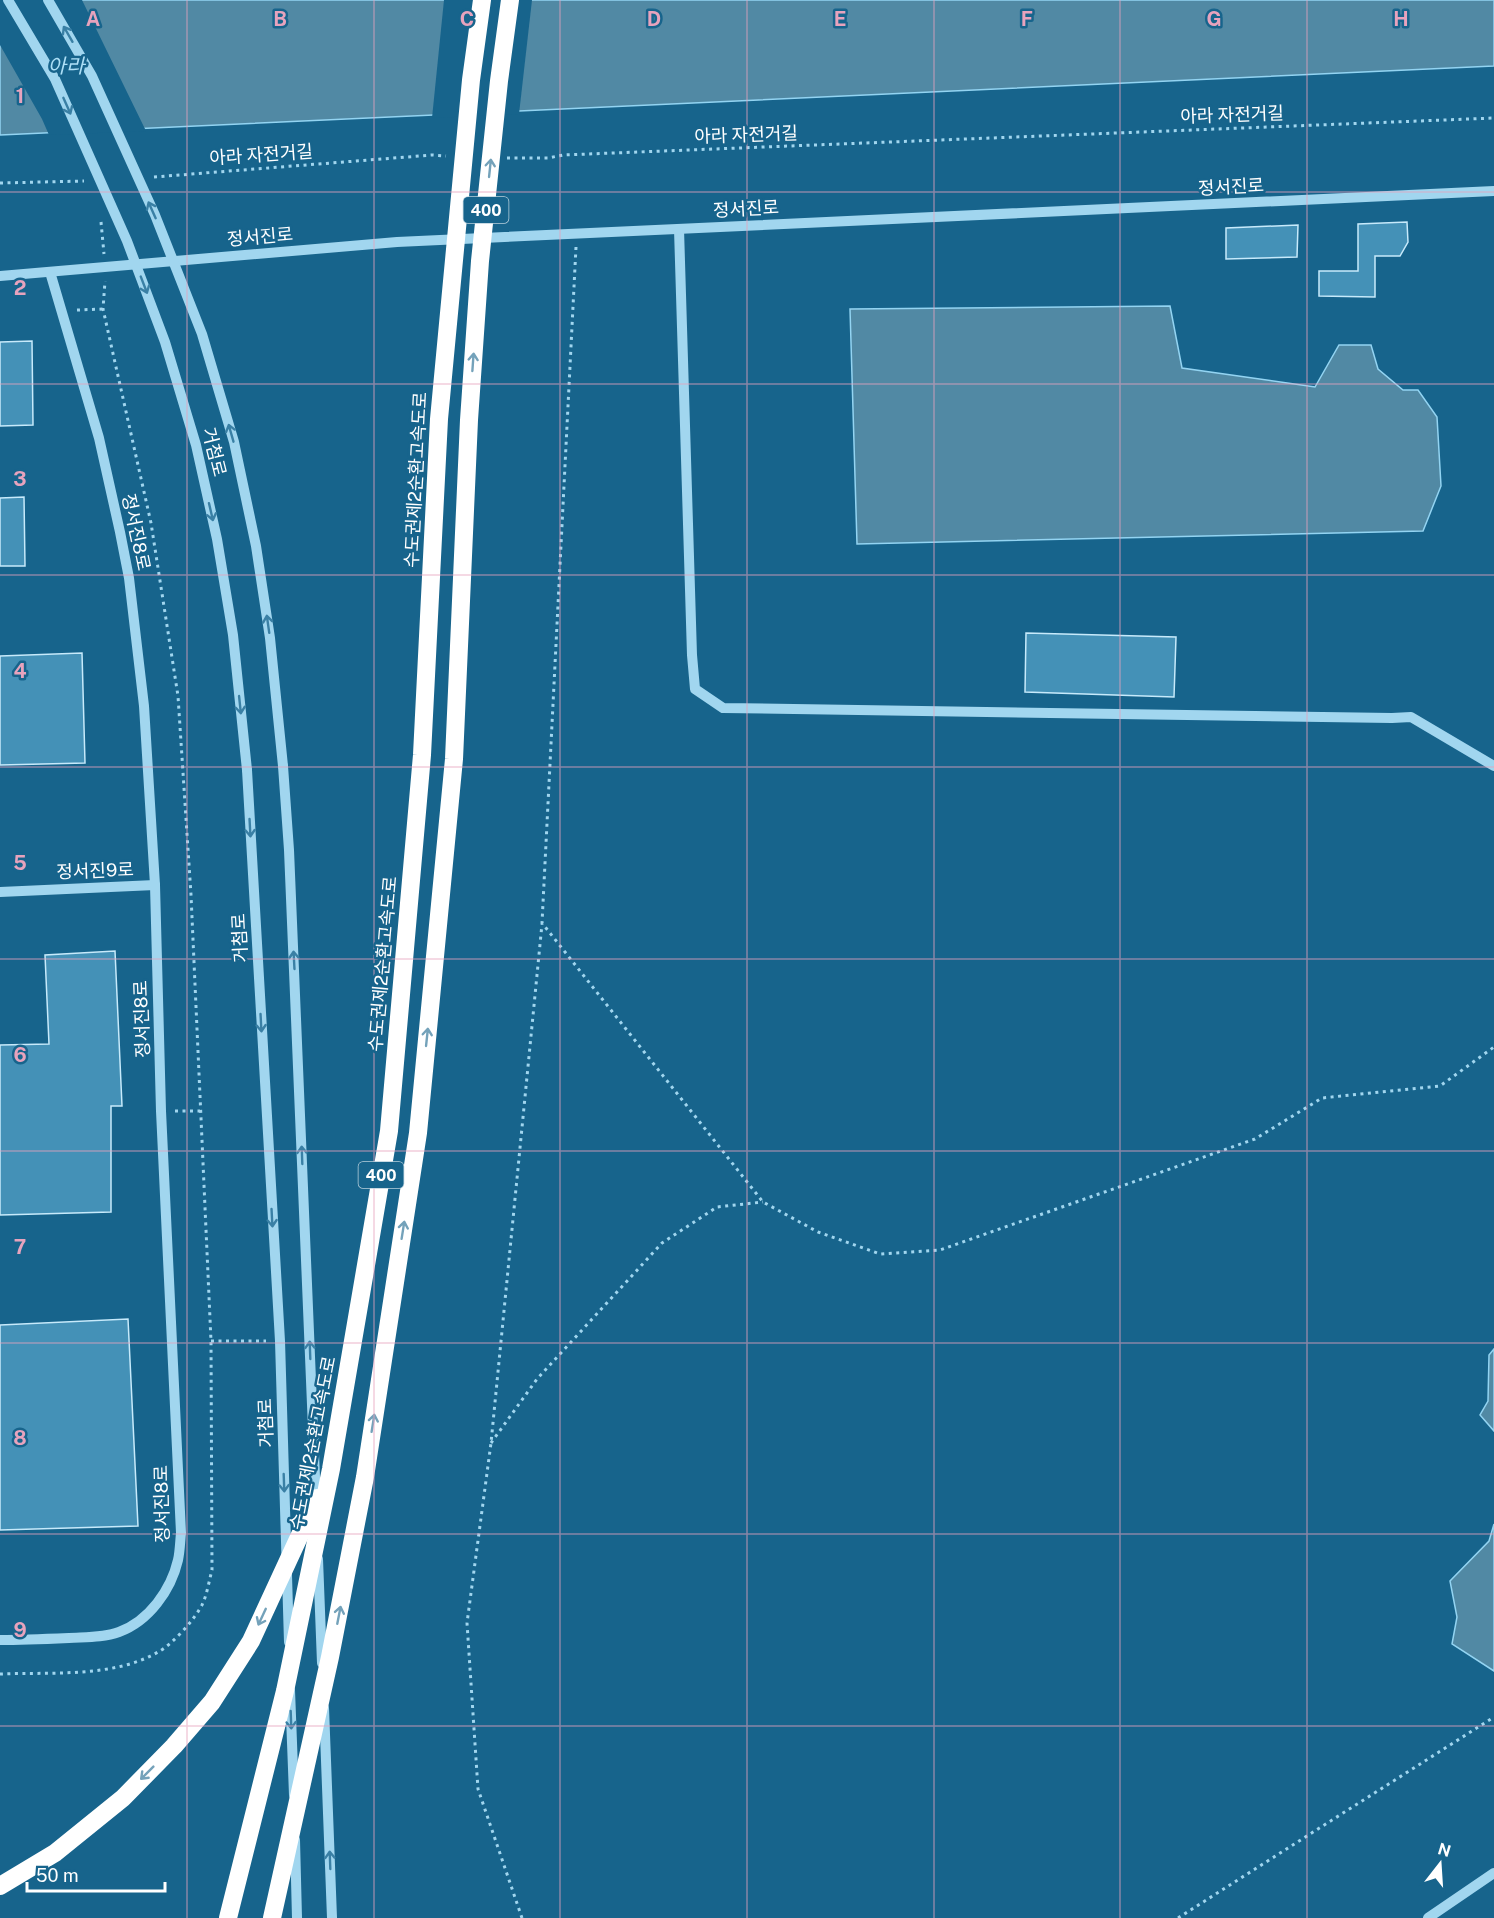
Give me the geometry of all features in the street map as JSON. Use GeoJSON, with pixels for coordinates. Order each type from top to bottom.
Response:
{"type":"FeatureCollection","features":[{"type":"Feature","properties":{"kind":"highway","name":"수도권제2순환고속도로"},"geometry":{"type":"LineString","coordinates":[[228,1918],[285,1691],[331,1469],[389,1131],[422,755],[439,419],[471,80],[482,0]]}},
{"type":"Feature","properties":{"kind":"highway","name":"400"},"geometry":{"type":"LineString","coordinates":[[272,1918],[330,1657],[365,1477],[418,1133],[454,759],[469,420],[480,261],[510,0]]}},
{"type":"Feature","properties":{"kind":"highway"},"geometry":{"type":"LineString","coordinates":[[0,1886],[55,1853],[123,1797],[174,1746],[212,1702],[251,1641],[331,1469]]}},
{"type":"Feature","properties":{"kind":"street","name":"거첨로"},"geometry":{"type":"LineString","coordinates":[[8,0],[55,79],[128,241],[165,342],[196,445],[217,539],[233,635],[247,770],[280,1341],[297,1918]]}},
{"type":"Feature","properties":{"kind":"street","name":"거첨로"},"geometry":{"type":"LineString","coordinates":[[48,0],[92,76],[155,215],[202,334],[234,442],[256,546],[270,638],[290,861],[332,1918]]}},
{"type":"Feature","properties":{"kind":"street","name":"정서진로"},"geometry":{"type":"LineString","coordinates":[[0,276],[397,242],[1494,191]]}},
{"type":"Feature","properties":{"kind":"street"},"geometry":{"type":"LineString","coordinates":[[679,229],[692,655],[695,689],[723,708],[1411,717],[1494,766]]}},
{"type":"Feature","properties":{"kind":"street","name":"정서진8로"},"geometry":{"type":"LineString","coordinates":[[0,1640],[96,1637],[118,1632],[136,1624],[162,1597],[172,1577],[178,1559],[181,1533],[162,1111],[155,885],[144,706],[129,578],[99,438],[50,272]]}},
{"type":"Feature","properties":{"kind":"street","name":"정서진9로"},"geometry":{"type":"LineString","coordinates":[[0,892],[155,885]]}},
{"type":"Feature","properties":{"kind":"street"},"geometry":{"type":"LineString","coordinates":[[1428,1918],[1494,1873]]}},
{"type":"Feature","properties":{"kind":"path","name":"아라 자전거길"},"geometry":{"type":"LineString","coordinates":[[506,158],[1494,118]]}},
{"type":"Feature","properties":{"kind":"path","name":"아라 자전거길"},"geometry":{"type":"LineString","coordinates":[[145,177],[432,155],[453,156]]}},
{"type":"Feature","properties":{"kind":"path"},"geometry":{"type":"LineString","coordinates":[[0,183],[88,181]]}},
{"type":"Feature","properties":{"kind":"path"},"geometry":{"type":"LineString","coordinates":[[522,1918],[478,1789],[467,1623],[491,1443],[542,923],[576,233]]}},
{"type":"Feature","properties":{"kind":"path"},"geometry":{"type":"LineString","coordinates":[[60,310],[103,309]]}},
{"type":"Feature","properties":{"kind":"path"},"geometry":{"type":"LineString","coordinates":[[542,923],[763,1202],[818,1232],[880,1254],[940,1250],[1255,1139],[1322,1098],[1440,1086],[1494,1047]]}},
{"type":"Feature","properties":{"kind":"path"},"geometry":{"type":"LineString","coordinates":[[162,1111],[200,1111]]}},
{"type":"Feature","properties":{"kind":"path"},"geometry":{"type":"LineString","coordinates":[[491,1443],[537,1379],[662,1243],[717,1207],[763,1202]]}},
{"type":"Feature","properties":{"kind":"path"},"geometry":{"type":"LineString","coordinates":[[210,1341],[280,1341]]}},
{"type":"Feature","properties":{"kind":"path"},"geometry":{"type":"LineString","coordinates":[[1178,1918],[1494,1717]]}},
{"type":"Feature","properties":{"kind":"water","name":"아라"},"geometry":{"type":"Polygon","coordinates":[[[0,0],[1494,0],[1494,66],[0,135],[0,0]]]}},
{"type":"Feature","properties":{"kind":"water"},"geometry":{"type":"Polygon","coordinates":[[[1170,306],[1182,368],[1315,387],[1339,345],[1371,345],[1378,369],[1403,390],[1418,390],[1437,417],[1441,486],[1423,531],[857,544],[850,309],[1170,306]]]}},
{"type":"Feature","properties":{"kind":"water"},"geometry":{"type":"Polygon","coordinates":[[[1494,1349],[1494,1431],[1480,1415],[1488,1401],[1489,1355],[1494,1349]]]}},
{"type":"Feature","properties":{"kind":"water"},"geometry":{"type":"Polygon","coordinates":[[[1494,1524],[1494,1671],[1452,1644],[1457,1617],[1450,1581],[1489,1541],[1494,1524]]]}},
{"type":"Feature","properties":{"kind":"pier"},"geometry":{"type":"Polygon","coordinates":[[[0,0],[82,0],[146,131],[49,135],[0,45],[0,0]]]}},
{"type":"Feature","properties":{"kind":"pier"},"geometry":{"type":"Polygon","coordinates":[[[444,0],[532,0],[519,114],[432,118],[444,0]]]}},
{"type":"Feature","properties":{"kind":"building"},"geometry":{"type":"Polygon","coordinates":[[[1407,222],[1408,242],[1400,256],[1375,256],[1375,297],[1319,296],[1319,271],[1358,271],[1358,224],[1407,222]]]}},
{"type":"Feature","properties":{"kind":"building"},"geometry":{"type":"Polygon","coordinates":[[[1298,225],[1297,257],[1226,259],[1226,228],[1298,225]]]}},
{"type":"Feature","properties":{"kind":"building"},"geometry":{"type":"Polygon","coordinates":[[[32,341],[33,425],[0,426],[0,342],[32,341]]]}},
{"type":"Feature","properties":{"kind":"building"},"geometry":{"type":"Polygon","coordinates":[[[24,497],[25,566],[0,566],[0,498],[24,497]]]}},
{"type":"Feature","properties":{"kind":"building"},"geometry":{"type":"Polygon","coordinates":[[[1026,633],[1176,637],[1174,697],[1025,692],[1026,633]]]}},
{"type":"Feature","properties":{"kind":"building"},"geometry":{"type":"Polygon","coordinates":[[[82,653],[85,763],[0,765],[0,656],[82,653]]]}},
{"type":"Feature","properties":{"kind":"building"},"geometry":{"type":"Polygon","coordinates":[[[115,951],[122,1106],[111,1106],[111,1212],[0,1215],[0,1045],[49,1044],[45,955],[115,951]]]}},
{"type":"Feature","properties":{"kind":"building"},"geometry":{"type":"Polygon","coordinates":[[[128,1319],[138,1526],[0,1530],[0,1325],[128,1319]]]}}]}
